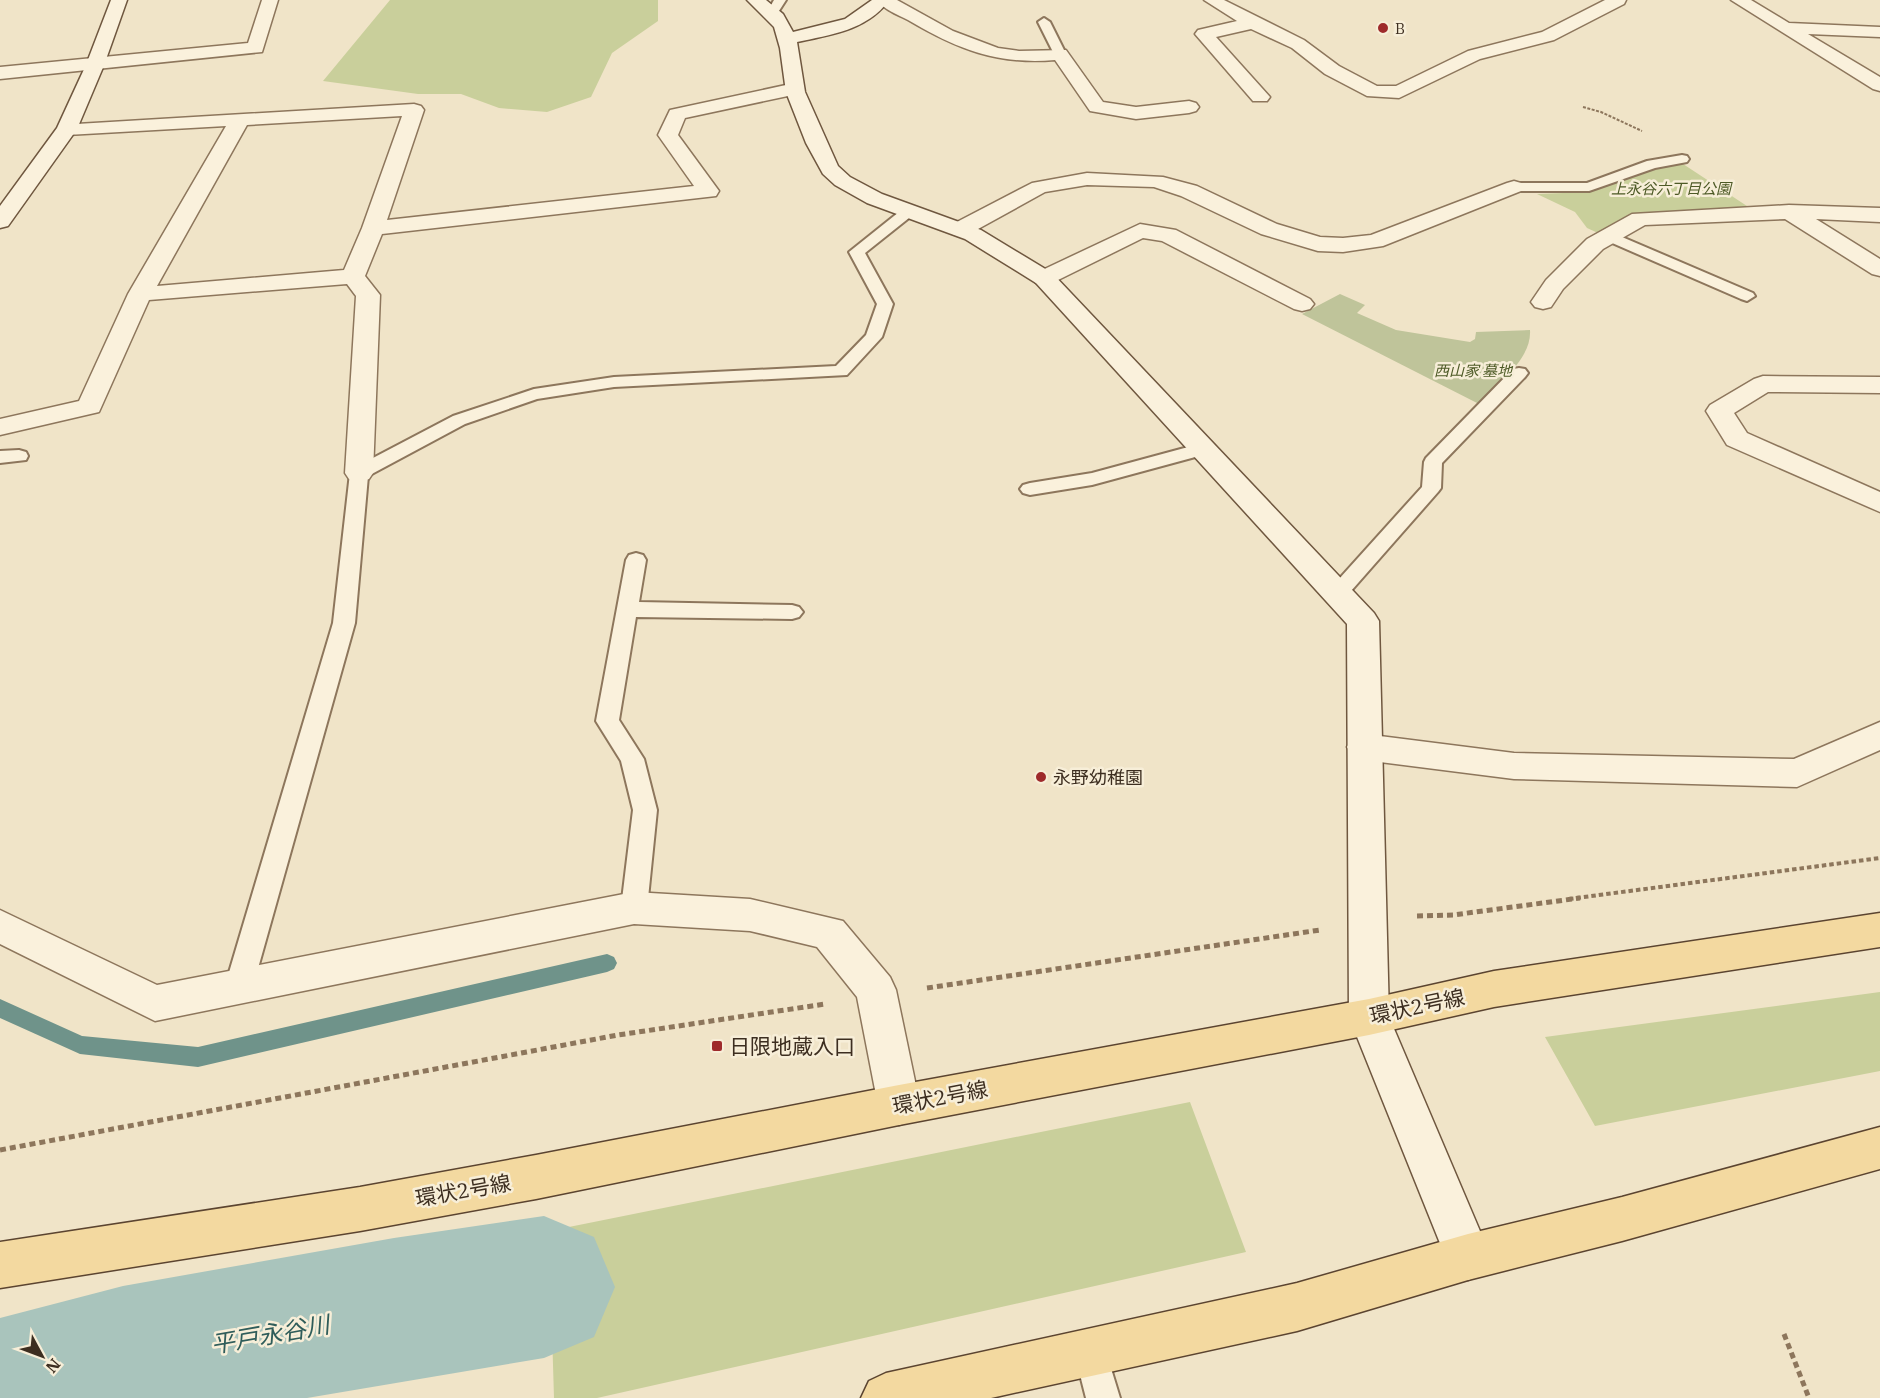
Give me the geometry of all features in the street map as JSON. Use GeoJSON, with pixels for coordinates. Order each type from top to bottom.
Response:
{"type":"FeatureCollection","features":[{"type":"Feature","properties":{"kind":"main road","name":"環状2号線"},"geometry":{"type":"LineString","coordinates":[[0,1264],[360,1209],[536,1177],[899,1105],[1369,1017],[1494,989],[1880,930]]}},
{"type":"Feature","properties":{"kind":"main road"},"geometry":{"type":"LineString","coordinates":[[886,1398],[1297,1307],[1468,1257],[1876,1156]]}},
{"type":"Feature","properties":{"kind":"street"},"geometry":{"type":"LineString","coordinates":[[0,221],[67,129],[95,65],[119,0]]}},
{"type":"Feature","properties":{"kind":"street"},"geometry":{"type":"LineString","coordinates":[[0,73],[256,48],[270,0]]}},
{"type":"Feature","properties":{"kind":"street"},"geometry":{"type":"LineString","coordinates":[[789,38],[850,23],[873,10],[883,0],[933,27],[991,52],[1016,57],[1060,54],[1096,107],[1136,113],[1189,107]]}},
{"type":"Feature","properties":{"kind":"street"},"geometry":{"type":"LineString","coordinates":[[1212,0],[1253,23],[1298,44],[1332,70],[1374,92],[1399,92],[1474,55],[1548,36],[1618,0]]}},
{"type":"Feature","properties":{"kind":"street"},"geometry":{"type":"LineString","coordinates":[[1739,0],[1880,85]]}},
{"type":"Feature","properties":{"kind":"street"},"geometry":{"type":"LineString","coordinates":[[769,4],[789,38],[795,89],[829,169],[853,187],[909,211],[961,229],[1000,249],[1044,278],[1363,621],[1369,1017],[1468,1257]]}},
{"type":"Feature","properties":{"kind":"street"},"geometry":{"type":"LineString","coordinates":[[1253,23],[1204,34],[1260,97]]}},
{"type":"Feature","properties":{"kind":"street"},"geometry":{"type":"LineString","coordinates":[[1786,28],[1880,32]]}},
{"type":"Feature","properties":{"kind":"street"},"geometry":{"type":"LineString","coordinates":[[373,228],[708,191],[668,135],[677,114],[795,89]]}},
{"type":"Feature","properties":{"kind":"street"},"geometry":{"type":"LineString","coordinates":[[67,129],[414,110],[373,228],[353,276]]}},
{"type":"Feature","properties":{"kind":"street"},"geometry":{"type":"LineString","coordinates":[[0,427],[90,406],[140,294],[239,121]]}},
{"type":"Feature","properties":{"kind":"street"},"geometry":{"type":"LineString","coordinates":[[961,229],[1039,187],[1087,179],[1156,181],[1189,192],[1269,229],[1318,244],[1343,245],[1375,241],[1514,187]]}},
{"type":"Feature","properties":{"kind":"street"},"geometry":{"type":"LineString","coordinates":[[1543,302],[1554,285],[1595,244],[1640,219],[1789,212],[1880,215]]}},
{"type":"Feature","properties":{"kind":"street"},"geometry":{"type":"LineString","coordinates":[[1789,212],[1880,269]]}},
{"type":"Feature","properties":{"kind":"street"},"geometry":{"type":"LineString","coordinates":[[1044,278],[1140,231],[1168,235],[1302,304]]}},
{"type":"Feature","properties":{"kind":"street"},"geometry":{"type":"LineString","coordinates":[[140,294],[353,276]]}},
{"type":"Feature","properties":{"kind":"street"},"geometry":{"type":"LineString","coordinates":[[353,276],[368,295],[359,472]]}},
{"type":"Feature","properties":{"kind":"street"},"geometry":{"type":"LineString","coordinates":[[1880,385],[1764,384],[1719,411],[1737,439],[1880,503]]}},
{"type":"Feature","properties":{"kind":"street"},"geometry":{"type":"LineString","coordinates":[[1364,747],[1514,766],[1797,773],[1880,735]]}},
{"type":"Feature","properties":{"kind":"street"},"geometry":{"type":"LineString","coordinates":[[0,926],[155,1003],[634,908],[750,915],[830,933],[876,990],[899,1105]]}},
{"type":"Feature","properties":{"kind":"lane"},"geometry":{"type":"LineString","coordinates":[[1044,22],[1060,54]]}},
{"type":"Feature","properties":{"kind":"lane"},"geometry":{"type":"LineString","coordinates":[[1514,187],[1589,187],[1652,164],[1682,159]]}},
{"type":"Feature","properties":{"kind":"lane"},"geometry":{"type":"LineString","coordinates":[[239,986],[344,623],[359,472],[459,420],[534,394],[614,382],[841,371],[874,338],[885,304],[857,252],[909,211]]}},
{"type":"Feature","properties":{"kind":"lane"},"geometry":{"type":"LineString","coordinates":[[1608,236],[1747,296]]}},
{"type":"Feature","properties":{"kind":"lane"},"geometry":{"type":"LineString","coordinates":[[1337,594],[1431,488],[1433,462],[1519,373]]}},
{"type":"Feature","properties":{"kind":"lane"},"geometry":{"type":"LineString","coordinates":[[1030,489],[1092,479],[1203,449]]}},
{"type":"Feature","properties":{"kind":"lane"},"geometry":{"type":"LineString","coordinates":[[0,457],[19,456]]}},
{"type":"Feature","properties":{"kind":"lane"},"geometry":{"type":"LineString","coordinates":[[634,908],[645,810],[632,759],[607,721],[636,560]]}},
{"type":"Feature","properties":{"kind":"lane"},"geometry":{"type":"LineString","coordinates":[[627,609],[792,612]]}},
{"type":"Feature","properties":{"kind":"lane"},"geometry":{"type":"LineString","coordinates":[[1090,1351],[1103,1398]]}},
{"type":"Feature","properties":{"kind":"path"},"geometry":{"type":"LineString","coordinates":[[1583,107],[1601,112],[1648,134]]}},
{"type":"Feature","properties":{"kind":"path"},"geometry":{"type":"LineString","coordinates":[[0,1150],[618,1035],[1424,915],[1465,913],[1880,858]]}},
{"type":"Feature","properties":{"kind":"path"},"geometry":{"type":"LineString","coordinates":[[1784,1334],[1809,1398]]}},
{"type":"Feature","properties":{"kind":"green space"},"geometry":{"type":"Polygon","coordinates":[[[390,0],[658,0],[658,21],[612,53],[591,97],[547,112],[499,108],[461,94],[418,94],[323,81],[390,0]]]}},
{"type":"Feature","properties":{"kind":"green space","name":"上永谷六丁目公園"},"geometry":{"type":"Polygon","coordinates":[[[1680,162],[1750,208],[1635,214],[1598,233],[1587,228],[1575,212],[1537,194],[1590,192],[1658,166],[1680,162]]]}},
{"type":"Feature","properties":{"kind":"green space","name":"西山家 墓地"},"geometry":{"type":"Polygon","coordinates":[[[1340,294],[1365,305],[1357,313],[1396,330],[1470,342],[1475,339],[1476,332],[1530,330],[1529,341],[1520,361],[1479,404],[1302,314],[1340,294]]]}},
{"type":"Feature","properties":{"kind":"green space"},"geometry":{"type":"Polygon","coordinates":[[[1880,992],[1880,1071],[1595,1126],[1545,1037],[1880,992]]]}},
{"type":"Feature","properties":{"kind":"green space"},"geometry":{"type":"Polygon","coordinates":[[[1190,1102],[1246,1252],[597,1398],[554,1398],[549,1231],[1190,1102]]]}},
{"type":"Feature","properties":{"kind":"waterway"},"geometry":{"type":"LineString","coordinates":[[0,1008],[80,1045],[198,1057],[607,963]]}},
{"type":"Feature","properties":{"kind":"waterway","name":"平戸永谷川"},"geometry":{"type":"LineString","coordinates":[[0,1393],[123,1359],[394,1310],[544,1287]]}},
{"type":"Feature","properties":{"kind":"place","name":"B"},"geometry":{"type":"Point","coordinates":[1383,28]}},
{"type":"Feature","properties":{"kind":"place","name":"永野幼稚園"},"geometry":{"type":"Point","coordinates":[1041,777]}},
{"type":"Feature","properties":{"kind":"place","name":"日限地蔵入口"},"geometry":{"type":"Point","coordinates":[717,1046]}}]}
